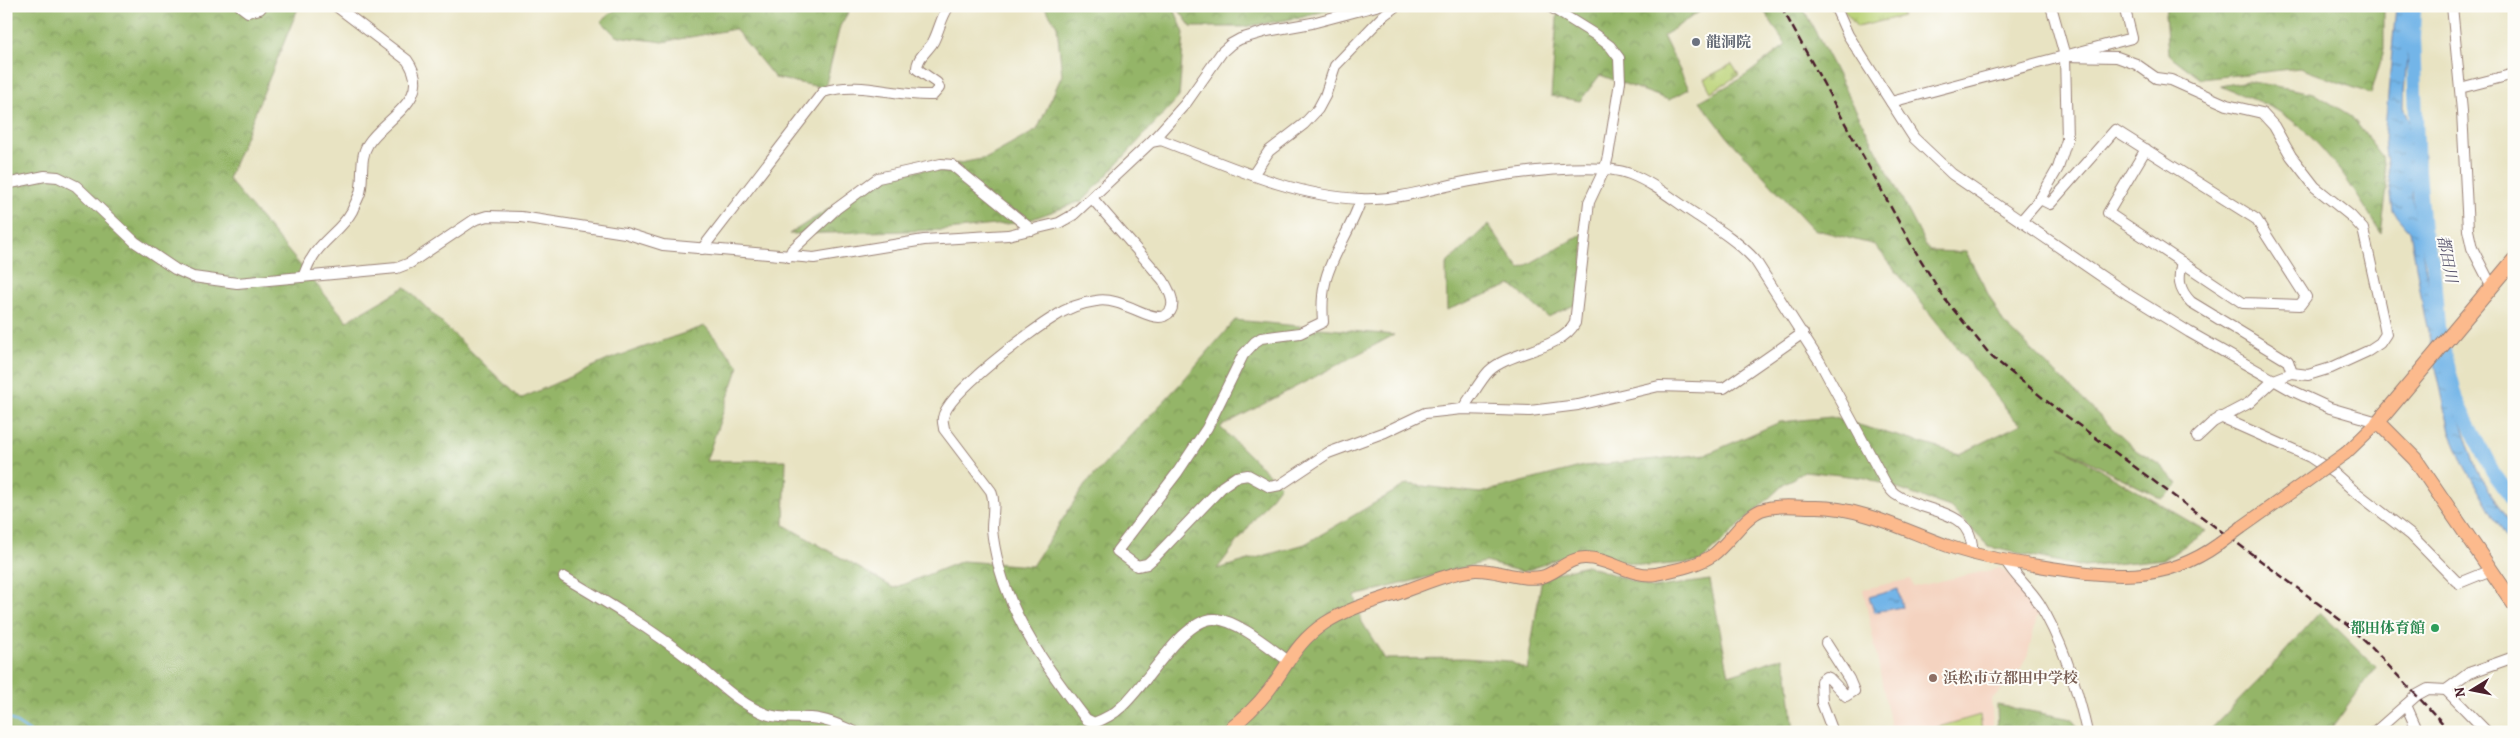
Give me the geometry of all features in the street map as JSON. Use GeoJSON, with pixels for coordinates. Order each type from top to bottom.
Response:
{"type":"FeatureCollection","features":[{"type":"Feature","properties":{"kind":"highway"},"geometry":{"type":"LineString","coordinates":[[2514,260],[2474,305],[2403,394],[2378,422],[2416,459],[2514,604]]}},
{"type":"Feature","properties":{"kind":"main road"},"geometry":{"type":"LineString","coordinates":[[1226,732],[1248,716],[1271,688],[1288,660],[1305,639],[1324,624],[1344,612],[1448,576],[1475,570],[1496,571],[1525,577],[1542,577],[1569,563],[1586,557],[1652,575],[1700,562],[1714,554],[1758,511],[1768,508],[1821,507],[1862,514],[1972,554],[2006,561],[2104,576],[2150,574],[2183,565],[2200,557],[2346,452],[2378,422]]}},
{"type":"Feature","properties":{"kind":"street"},"geometry":{"type":"LineString","coordinates":[[240,6],[248,12],[260,9],[262,6]]}},
{"type":"Feature","properties":{"kind":"street"},"geometry":{"type":"LineString","coordinates":[[304,275],[312,257],[351,213],[360,193],[366,146],[401,111],[414,93],[415,85],[412,68],[407,60],[336,6]]}},
{"type":"Feature","properties":{"kind":"street"},"geometry":{"type":"LineString","coordinates":[[702,249],[823,92],[836,88],[854,87],[927,95],[932,94],[939,88],[937,83],[917,69],[917,62],[932,44],[944,13],[949,6]]}},
{"type":"Feature","properties":{"kind":"street"},"geometry":{"type":"LineString","coordinates":[[6,184],[45,176],[58,177],[76,186],[135,242],[175,269],[193,277],[237,283],[304,275],[397,268],[410,263],[474,220],[488,216],[522,217],[625,233],[663,245],[789,257],[814,258],[924,240],[989,237],[1032,230],[1059,223],[1073,215],[1151,142],[1186,103],[1222,52],[1230,44],[1267,31],[1312,23],[1376,6]]}},
{"type":"Feature","properties":{"kind":"street"},"geometry":{"type":"LineString","coordinates":[[1253,175],[1269,151],[1304,124],[1318,109],[1325,96],[1335,66],[1384,15],[1396,6]]}},
{"type":"Feature","properties":{"kind":"street"},"geometry":{"type":"LineString","coordinates":[[1462,409],[1489,371],[1558,339],[1572,328],[1575,323],[1589,202],[1605,168],[1620,82],[1619,58],[1610,46],[1594,34],[1548,6]]}},
{"type":"Feature","properties":{"kind":"street"},"geometry":{"type":"LineString","coordinates":[[1835,6],[1848,35],[1914,138],[1938,163],[2129,295],[2274,380],[2330,408],[2378,422]]}},
{"type":"Feature","properties":{"kind":"street"},"geometry":{"type":"LineString","coordinates":[[2021,221],[2040,199],[2058,168],[2067,140],[2064,56],[2051,6]]}},
{"type":"Feature","properties":{"kind":"street"},"geometry":{"type":"LineString","coordinates":[[1891,102],[2132,38],[2124,6]]}},
{"type":"Feature","properties":{"kind":"street"},"geometry":{"type":"LineString","coordinates":[[2452,6],[2460,88],[2468,230],[2472,248],[2491,285]]}},
{"type":"Feature","properties":{"kind":"street"},"geometry":{"type":"LineString","coordinates":[[2064,56],[2117,57],[2136,64],[2156,78],[2171,80],[2227,105],[2262,113],[2274,126],[2291,156],[2316,187],[2351,216],[2363,229],[2386,334],[2380,343],[2331,368],[2308,375],[2292,373],[2274,380],[2249,403],[2220,417],[2196,437]]}},
{"type":"Feature","properties":{"kind":"street"},"geometry":{"type":"LineString","coordinates":[[2460,88],[2514,74]]}},
{"type":"Feature","properties":{"kind":"street"},"geometry":{"type":"LineString","coordinates":[[2040,199],[2050,204],[2115,130],[2146,149],[2256,219],[2306,297],[2300,305],[2243,303],[2108,213],[2146,149]]}},
{"type":"Feature","properties":{"kind":"street"},"geometry":{"type":"LineString","coordinates":[[1151,142],[1161,140],[1253,175],[1304,190],[1361,199],[1400,196],[1477,179],[1581,168],[1605,168],[1629,174],[1659,188],[1743,247],[1754,260],[1803,333],[1885,482],[1895,494],[1919,506],[1953,516],[1963,524],[1970,534],[1972,554]]}},
{"type":"Feature","properties":{"kind":"street"},"geometry":{"type":"LineString","coordinates":[[789,257],[792,250],[836,209],[878,178],[941,164],[952,165],[1032,230]]}},
{"type":"Feature","properties":{"kind":"street"},"geometry":{"type":"LineString","coordinates":[[1092,198],[1163,280],[1170,293],[1172,306],[1169,313],[1162,317],[1153,318],[1122,303],[1104,299],[1069,308],[1053,317],[1000,356],[974,378],[949,406],[942,417],[944,429],[991,491],[994,500],[992,529],[999,566],[1017,617],[1048,670],[1086,719],[1094,723],[1121,708],[1183,634],[1202,621],[1214,618],[1238,627],[1288,660]]}},
{"type":"Feature","properties":{"kind":"street"},"geometry":{"type":"LineString","coordinates":[[1361,199],[1358,212],[1325,281],[1322,302],[1323,322],[1300,333],[1261,338],[1243,355],[1207,428],[1177,473],[1117,551],[1137,566],[1147,564],[1183,530],[1223,486],[1236,478],[1248,475],[1270,487],[1280,485],[1328,453],[1384,432],[1425,413],[1462,409],[1530,411],[1578,405],[1660,386],[1724,388],[1803,333]]}},
{"type":"Feature","properties":{"kind":"street"},"geometry":{"type":"LineString","coordinates":[[2182,262],[2178,282],[2182,292],[2191,302],[2288,361],[2292,373]]}},
{"type":"Feature","properties":{"kind":"street"},"geometry":{"type":"LineString","coordinates":[[2220,417],[2310,457],[2334,473],[2411,535],[2456,582],[2459,583],[2491,570]]}},
{"type":"Feature","properties":{"kind":"street"},"geometry":{"type":"LineString","coordinates":[[2006,561],[2014,575],[2030,591],[2048,621],[2076,684],[2087,732]]}},
{"type":"Feature","properties":{"kind":"street"},"geometry":{"type":"LineString","coordinates":[[564,577],[623,611],[692,661],[719,685],[760,712],[791,719],[820,720],[836,723],[855,732]]}},
{"type":"Feature","properties":{"kind":"street"},"geometry":{"type":"LineString","coordinates":[[1826,643],[1849,679],[1854,691],[1846,696],[1828,678],[1821,681],[1822,703],[1833,732]]}},
{"type":"Feature","properties":{"kind":"street"},"geometry":{"type":"LineString","coordinates":[[2375,732],[2406,705],[2428,690],[2446,690],[2469,673],[2514,657]]}},
{"type":"Feature","properties":{"kind":"street"},"geometry":{"type":"LineString","coordinates":[[2446,690],[2487,732]]}},
{"type":"Feature","properties":{"kind":"street"},"geometry":{"type":"LineString","coordinates":[[2406,705],[2418,732]]}},
{"type":"Feature","properties":{"kind":"shaded area"},"geometry":{"type":"Polygon","coordinates":[[[2000,568],[2012,576],[2043,613],[2037,617],[2028,654],[2020,670],[1991,700],[1994,732],[1892,732],[1863,589],[1911,579],[1913,587],[2000,568]]]}},
{"type":"Feature","properties":{"kind":"green space"},"geometry":{"type":"Polygon","coordinates":[[[6,6],[299,6],[228,179],[347,321],[405,287],[520,399],[610,359],[705,326],[739,366],[706,461],[786,460],[784,525],[894,588],[962,561],[1032,566],[1085,485],[1180,384],[1235,320],[1394,335],[1220,427],[1280,485],[1217,569],[1305,544],[1407,484],[1480,493],[1584,466],[1707,454],[1780,422],[1831,417],[1960,454],[2021,424],[2015,420],[1875,245],[1813,229],[1729,139],[1700,101],[1745,76],[1786,45],[1761,6],[1802,6],[1929,251],[1966,252],[2003,322],[2112,428],[2137,451],[2160,465],[2178,484],[2162,499],[2060,446],[2206,531],[2165,559],[2084,567],[1989,547],[1950,507],[1866,478],[1804,471],[1782,486],[1700,562],[1647,566],[1575,552],[1523,572],[1485,562],[1355,596],[1362,622],[1385,659],[1463,658],[1509,661],[1527,670],[1542,577],[1586,565],[1652,588],[1710,580],[1729,675],[1783,657],[1788,674],[1794,732],[6,732],[6,6]]]}},
{"type":"Feature","properties":{"kind":"green space"},"geometry":{"type":"Polygon","coordinates":[[[620,6],[852,6],[840,26],[825,88],[775,78],[735,29],[663,42],[616,36],[601,21],[620,6]]]}},
{"type":"Feature","properties":{"kind":"green space"},"geometry":{"type":"Polygon","coordinates":[[[1044,6],[1173,6],[1184,33],[1179,97],[1084,200],[1024,222],[947,230],[789,234],[878,178],[987,158],[1037,130],[1062,75],[1057,26],[1044,6]]]}},
{"type":"Feature","properties":{"kind":"green space"},"geometry":{"type":"Polygon","coordinates":[[[1176,6],[1348,6],[1286,20],[1243,27],[1191,27],[1176,6]]]}},
{"type":"Feature","properties":{"kind":"green space"},"geometry":{"type":"Polygon","coordinates":[[[1558,6],[1708,6],[1663,36],[1689,89],[1669,100],[1600,75],[1580,101],[1551,96],[1558,6]]]}},
{"type":"Feature","properties":{"kind":"green space"},"geometry":{"type":"Polygon","coordinates":[[[1841,6],[1900,6],[1903,16],[1857,27],[1841,6]]]}},
{"type":"Feature","properties":{"kind":"green space"},"geometry":{"type":"Polygon","coordinates":[[[2167,6],[2384,6],[2384,50],[2371,94],[2300,68],[2201,79],[2168,54],[2165,14],[2167,6]]]}},
{"type":"Feature","properties":{"kind":"green space"},"geometry":{"type":"Polygon","coordinates":[[[1732,64],[1739,75],[1711,92],[1704,79],[1732,64]]]}},
{"type":"Feature","properties":{"kind":"green space"},"geometry":{"type":"Polygon","coordinates":[[[2247,81],[2314,93],[2351,116],[2382,156],[2387,188],[2381,233],[2338,168],[2298,125],[2268,106],[2220,86],[2247,81]]]}},
{"type":"Feature","properties":{"kind":"green space"},"geometry":{"type":"Polygon","coordinates":[[[1488,225],[1520,269],[1584,233],[1581,302],[1548,317],[1511,285],[1447,310],[1446,264],[1488,225]]]}},
{"type":"Feature","properties":{"kind":"green space"},"geometry":{"type":"Polygon","coordinates":[[[2320,612],[2376,667],[2329,732],[2208,732],[2264,675],[2320,612]]]}},
{"type":"Feature","properties":{"kind":"green space"},"geometry":{"type":"Polygon","coordinates":[[[1997,705],[2072,719],[2080,732],[1998,732],[1997,705]]]}},
{"type":"Feature","properties":{"kind":"green space"},"geometry":{"type":"Polygon","coordinates":[[[1980,715],[1982,732],[1928,732],[1928,730],[1980,715]]]}},
{"type":"Feature","properties":{"kind":"water"},"geometry":{"type":"Polygon","coordinates":[[[2396,6],[2407,6],[2410,19],[2403,107],[2425,156],[2412,194],[2444,371],[2475,466],[2514,531],[2514,553],[2465,467],[2450,432],[2424,313],[2410,231],[2393,211],[2384,140],[2396,6]]]}},
{"type":"Feature","properties":{"kind":"water"},"geometry":{"type":"Polygon","coordinates":[[[1898,589],[1902,607],[1874,612],[1869,597],[1898,589]]]}},
{"type":"Feature","properties":{"kind":"waterway","name":"都田川"},"geometry":{"type":"LineString","coordinates":[[2414,6],[2413,38],[2418,172],[2423,230],[2433,263],[2438,327],[2457,400],[2493,472],[2514,501]]}},
{"type":"Feature","properties":{"kind":"waterway"},"geometry":{"type":"LineString","coordinates":[[6,716],[30,732]]}},
{"type":"Feature","properties":{"kind":"railway"},"geometry":{"type":"LineString","coordinates":[[1781,6],[1911,244],[1944,298],[1992,357],[2049,403],[2347,625],[2370,646],[2451,732]]}},
{"type":"Feature","properties":{"kind":"place","name":"龍洞院"},"geometry":{"type":"Point","coordinates":[1696,42]}},
{"type":"Feature","properties":{"kind":"place","name":"都田体育館"},"geometry":{"type":"Point","coordinates":[2435,628]}},
{"type":"Feature","properties":{"kind":"place","name":"浜松市立都田中学校"},"geometry":{"type":"Point","coordinates":[1933,678]}}]}
